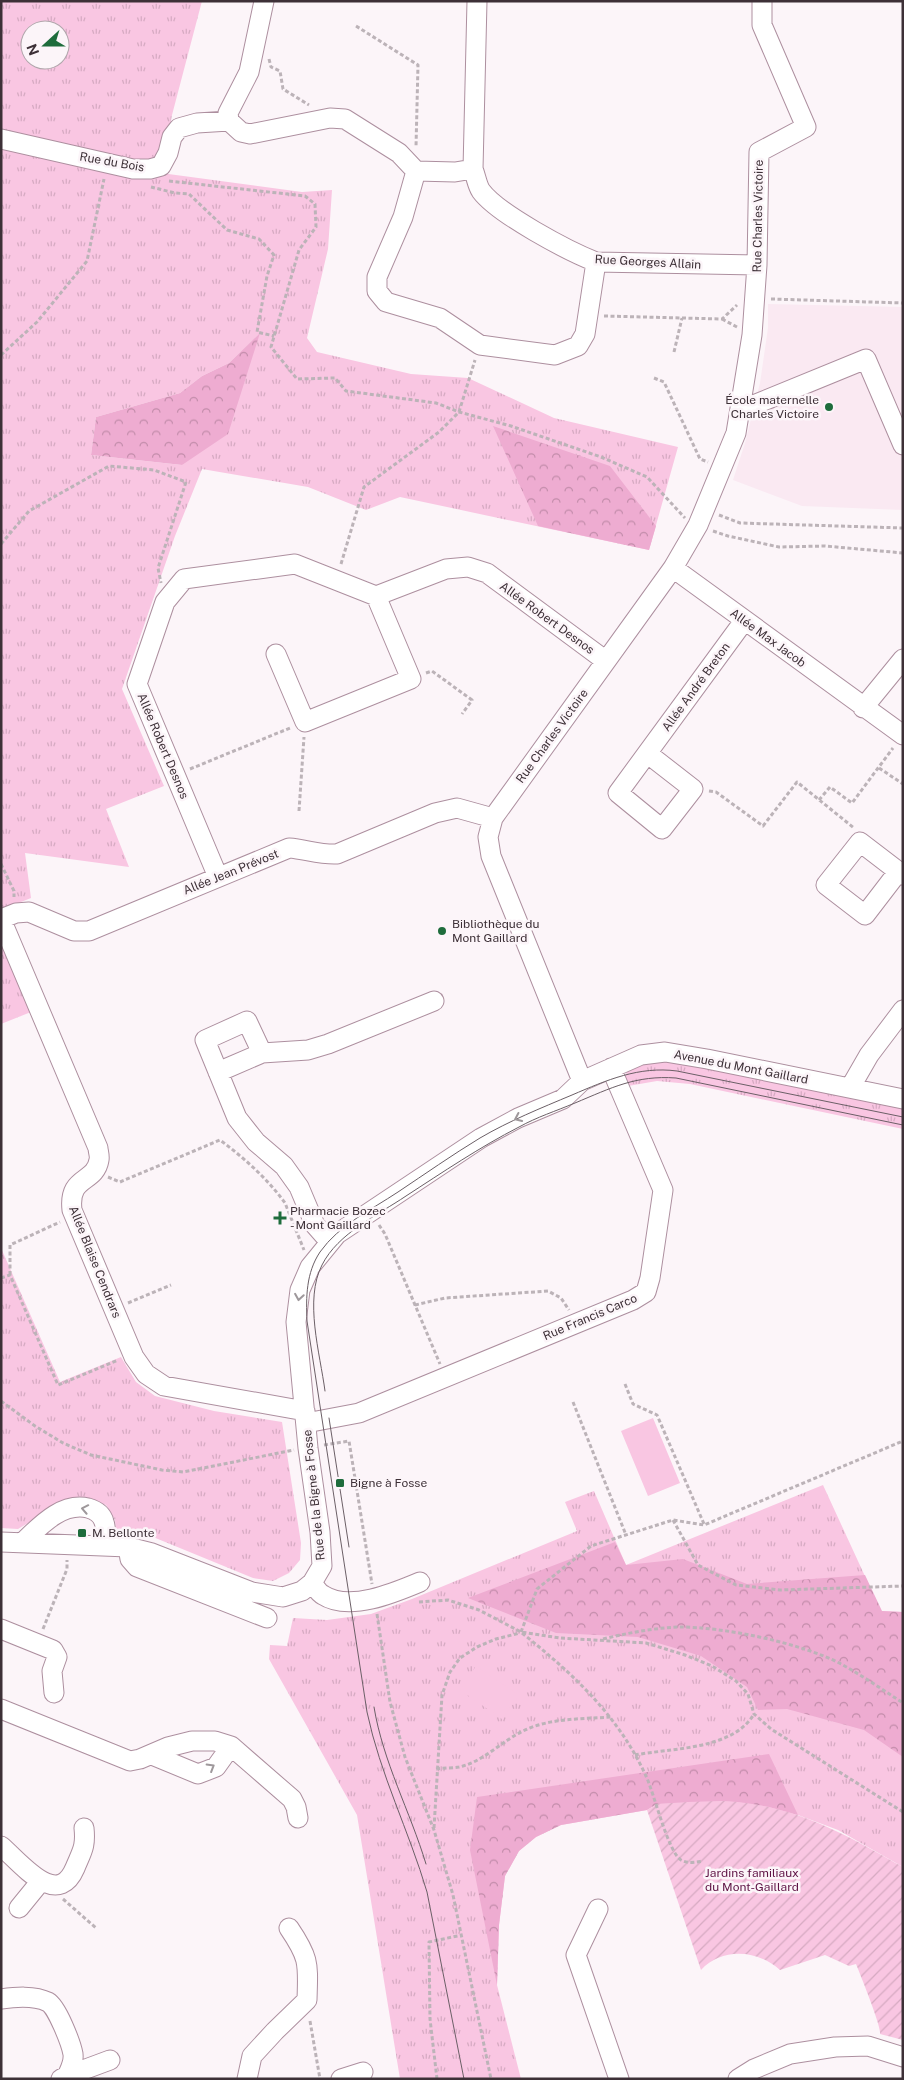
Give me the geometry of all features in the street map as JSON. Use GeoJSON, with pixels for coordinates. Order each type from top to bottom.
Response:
{"type":"FeatureCollection","features":[{"type":"Feature","properties":{"kind":"street"},"geometry":{"type":"LineString","coordinates":[[264,1],[250,72],[228,113],[229,121],[241,132],[250,134],[330,118],[344,119],[399,152],[416,171],[455,172],[474,169]]}},
{"type":"Feature","properties":{"kind":"street","name":"Rue Georges Allain"},"geometry":{"type":"LineString","coordinates":[[477,1],[474,169],[480,189],[494,206],[576,254],[596,262],[757,265]]}},
{"type":"Feature","properties":{"kind":"street","name":"Rue Charles Victoire"},"geometry":{"type":"LineString","coordinates":[[582,1081],[491,856],[488,837],[493,818],[673,568],[701,517],[736,433],[752,334],[755,299],[759,152],[806,127],[762,25],[762,1]]}},
{"type":"Feature","properties":{"kind":"street","name":"Rue du Bois"},"geometry":{"type":"LineString","coordinates":[[1,139],[94,160],[139,169],[150,169],[161,166],[168,153],[172,137],[179,128],[197,123],[229,121]]}},
{"type":"Feature","properties":{"kind":"street"},"geometry":{"type":"LineString","coordinates":[[416,171],[403,217],[378,277],[377,290],[386,302],[440,318],[480,345],[555,354],[578,346],[585,334],[596,262]]}},
{"type":"Feature","properties":{"kind":"street"},"geometry":{"type":"LineString","coordinates":[[741,407],[756,404],[866,359],[903,445]]}},
{"type":"Feature","properties":{"kind":"street","name":"Allée Robert Desnos"},"geometry":{"type":"LineString","coordinates":[[218,877],[137,684],[165,602],[184,579],[295,564],[376,596],[446,569],[468,567],[486,574],[606,661]]}},
{"type":"Feature","properties":{"kind":"street","name":"Allée Max Jacob"},"geometry":{"type":"LineString","coordinates":[[673,568],[902,736]]}},
{"type":"Feature","properties":{"kind":"street"},"geometry":{"type":"LineString","coordinates":[[276,654],[305,722],[411,679],[376,596]]}},
{"type":"Feature","properties":{"kind":"street","name":"Allée André Breton"},"geometry":{"type":"LineString","coordinates":[[693,789],[662,829],[618,793],[744,621]]}},
{"type":"Feature","properties":{"kind":"street"},"geometry":{"type":"LineString","coordinates":[[864,708],[903,659]]}},
{"type":"Feature","properties":{"kind":"street"},"geometry":{"type":"LineString","coordinates":[[648,754],[693,789]]}},
{"type":"Feature","properties":{"kind":"street","name":"Allée Jean Prévost"},"geometry":{"type":"LineString","coordinates":[[6,917],[29,912],[74,930],[89,931],[289,848],[303,849],[324,855],[337,854],[436,813],[458,808],[493,818]]}},
{"type":"Feature","properties":{"kind":"street"},"geometry":{"type":"LineString","coordinates":[[860,842],[900,874],[864,915],[826,885],[860,842]]}},
{"type":"Feature","properties":{"kind":"street"},"geometry":{"type":"LineString","coordinates":[[6,917],[98,1148],[99,1160],[94,1171]]}},
{"type":"Feature","properties":{"kind":"street"},"geometry":{"type":"LineString","coordinates":[[218,1072],[262,1053],[308,1050],[328,1044],[434,1001]]}},
{"type":"Feature","properties":{"kind":"street"},"geometry":{"type":"LineString","coordinates":[[850,1088],[869,1055],[903,1010]]}},
{"type":"Feature","properties":{"kind":"street"},"geometry":{"type":"LineString","coordinates":[[262,1053],[247,1021],[205,1040],[237,1118],[256,1142],[284,1166],[299,1187],[315,1225],[329,1241]]}},
{"type":"Feature","properties":{"kind":"street","name":"Avenue du Mont Gaillard"},"geometry":{"type":"LineString","coordinates":[[306,1417],[296,1322],[300,1290],[310,1267],[329,1241],[370,1210],[481,1138],[518,1118],[563,1099],[582,1081],[641,1055],[665,1052],[903,1099]]}},
{"type":"Feature","properties":{"kind":"street","name":"Rue Francis Carco"},"geometry":{"type":"LineString","coordinates":[[306,1417],[342,1418],[359,1414],[633,1300],[646,1292],[650,1278],[663,1190],[611,1068]]}},
{"type":"Feature","properties":{"kind":"street","name":"Allée Blaise Cendrars"},"geometry":{"type":"LineString","coordinates":[[94,1171],[74,1187],[70,1198],[74,1216],[132,1354],[146,1374],[164,1386],[306,1417]]}},
{"type":"Feature","properties":{"kind":"street","name":"Rue de la Bigne à Fosse"},"geometry":{"type":"LineString","coordinates":[[306,1417],[308,1448],[320,1532],[322,1566],[312,1583]]}},
{"type":"Feature","properties":{"kind":"street"},"geometry":{"type":"LineString","coordinates":[[22,1543],[54,1516],[66,1509],[84,1507],[99,1513],[104,1522],[105,1546]]}},
{"type":"Feature","properties":{"kind":"street"},"geometry":{"type":"LineString","coordinates":[[1,1542],[128,1547],[152,1553],[252,1592],[283,1597],[302,1591],[312,1583],[322,1595],[344,1602],[376,1604],[391,1594],[420,1582]]}},
{"type":"Feature","properties":{"kind":"street"},"geometry":{"type":"LineString","coordinates":[[128,1547],[130,1559],[137,1567],[267,1618]]}},
{"type":"Feature","properties":{"kind":"street"},"geometry":{"type":"LineString","coordinates":[[1,1629],[53,1650],[56,1657],[52,1672],[54,1693]]}},
{"type":"Feature","properties":{"kind":"street"},"geometry":{"type":"LineString","coordinates":[[1,1709],[130,1761],[152,1755],[168,1747],[192,1741],[215,1741],[231,1746],[292,1800],[296,1807],[298,1818]]}},
{"type":"Feature","properties":{"kind":"street"},"geometry":{"type":"LineString","coordinates":[[152,1755],[198,1774],[216,1767],[231,1746]]}},
{"type":"Feature","properties":{"kind":"street"},"geometry":{"type":"LineString","coordinates":[[1,1846],[46,1883],[60,1886],[71,1878],[86,1843],[84,1828]]}},
{"type":"Feature","properties":{"kind":"street"},"geometry":{"type":"LineString","coordinates":[[19,1908],[46,1883]]}},
{"type":"Feature","properties":{"kind":"street"},"geometry":{"type":"LineString","coordinates":[[598,1909],[576,1955],[619,2079]]}},
{"type":"Feature","properties":{"kind":"street"},"geometry":{"type":"LineString","coordinates":[[247,2079],[252,2056],[274,2031],[307,2000],[308,1969],[304,1950],[289,1928]]}},
{"type":"Feature","properties":{"kind":"street"},"geometry":{"type":"LineString","coordinates":[[1,2000],[18,1996],[47,2002],[56,2009],[73,2054],[73,2064],[64,2078]]}},
{"type":"Feature","properties":{"kind":"street"},"geometry":{"type":"LineString","coordinates":[[738,2079],[754,2069],[790,2054],[835,2047],[868,2046],[903,2056]]}},
{"type":"Feature","properties":{"kind":"street"},"geometry":{"type":"LineString","coordinates":[[64,2078],[110,2060]]}},
{"type":"Feature","properties":{"kind":"street"},"geometry":{"type":"LineString","coordinates":[[341,2079],[363,2072]]}},
{"type":"Feature","properties":{"kind":"path"},"geometry":{"type":"LineString","coordinates":[[356,26],[418,65],[416,171]]}},
{"type":"Feature","properties":{"kind":"path"},"geometry":{"type":"LineString","coordinates":[[256,40],[266,43],[271,67],[280,71],[283,89],[330,118]]}},
{"type":"Feature","properties":{"kind":"path"},"geometry":{"type":"LineString","coordinates":[[1,355],[36,322],[87,261],[105,174],[94,160]]}},
{"type":"Feature","properties":{"kind":"path"},"geometry":{"type":"LineString","coordinates":[[139,169],[170,181],[305,196],[315,204],[316,227],[299,250],[271,347],[297,378],[335,378],[346,392],[436,403],[601,457],[647,477],[681,516],[740,523],[903,528]]}},
{"type":"Feature","properties":{"kind":"path"},"geometry":{"type":"LineString","coordinates":[[149,186],[176,194],[189,194],[227,230],[259,239],[274,255],[267,276],[257,332],[274,336]]}},
{"type":"Feature","properties":{"kind":"path"},"geometry":{"type":"LineString","coordinates":[[588,316],[722,319],[744,298],[903,303]]}},
{"type":"Feature","properties":{"kind":"path"},"geometry":{"type":"LineString","coordinates":[[674,352],[682,318]]}},
{"type":"Feature","properties":{"kind":"path"},"geometry":{"type":"LineString","coordinates":[[337,580],[364,487],[439,432],[459,412],[480,345]]}},
{"type":"Feature","properties":{"kind":"path"},"geometry":{"type":"LineString","coordinates":[[654,378],[664,382],[700,459],[722,467]]}},
{"type":"Feature","properties":{"kind":"path"},"geometry":{"type":"LineString","coordinates":[[1,544],[29,511],[109,466],[154,470],[186,482],[158,568],[165,602]]}},
{"type":"Feature","properties":{"kind":"path"},"geometry":{"type":"LineString","coordinates":[[701,517],[728,536],[779,547],[825,546],[903,553]]}},
{"type":"Feature","properties":{"kind":"path"},"geometry":{"type":"LineString","coordinates":[[411,679],[432,671],[472,700],[462,714]]}},
{"type":"Feature","properties":{"kind":"path"},"geometry":{"type":"LineString","coordinates":[[179,784],[191,767],[305,722],[299,811]]}},
{"type":"Feature","properties":{"kind":"path"},"geometry":{"type":"LineString","coordinates":[[819,800],[830,787],[852,802],[902,736]]}},
{"type":"Feature","properties":{"kind":"path"},"geometry":{"type":"LineString","coordinates":[[879,768],[903,784]]}},
{"type":"Feature","properties":{"kind":"path"},"geometry":{"type":"LineString","coordinates":[[693,789],[716,792],[763,826],[797,782],[856,830],[860,842]]}},
{"type":"Feature","properties":{"kind":"path"},"geometry":{"type":"LineString","coordinates":[[1,864],[14,891],[6,917]]}},
{"type":"Feature","properties":{"kind":"path"},"geometry":{"type":"LineString","coordinates":[[94,1171],[120,1182],[220,1140],[252,1165],[280,1196],[285,1203],[305,1254]]}},
{"type":"Feature","properties":{"kind":"path"},"geometry":{"type":"LineString","coordinates":[[370,1210],[385,1234],[446,1378]]}},
{"type":"Feature","properties":{"kind":"path"},"geometry":{"type":"LineString","coordinates":[[74,1216],[10,1245],[10,1274],[58,1385],[132,1354]]}},
{"type":"Feature","properties":{"kind":"path"},"geometry":{"type":"LineString","coordinates":[[1,1278],[10,1274]]}},
{"type":"Feature","properties":{"kind":"path"},"geometry":{"type":"LineString","coordinates":[[114,1309],[171,1285]]}},
{"type":"Feature","properties":{"kind":"path"},"geometry":{"type":"LineString","coordinates":[[415,1305],[445,1298],[548,1291],[561,1298],[575,1324]]}},
{"type":"Feature","properties":{"kind":"path"},"geometry":{"type":"LineString","coordinates":[[625,1384],[633,1404],[657,1415],[704,1525]]}},
{"type":"Feature","properties":{"kind":"path"},"geometry":{"type":"LineString","coordinates":[[1,1401],[62,1443],[92,1456],[162,1470],[183,1472],[308,1448]]}},
{"type":"Feature","properties":{"kind":"path"},"geometry":{"type":"LineString","coordinates":[[573,1402],[626,1535]]}},
{"type":"Feature","properties":{"kind":"path"},"geometry":{"type":"LineString","coordinates":[[334,1444],[349,1441],[390,1702],[405,1757],[434,1830],[454,1895],[491,2079]]}},
{"type":"Feature","properties":{"kind":"path"},"geometry":{"type":"LineString","coordinates":[[521,1632],[537,1589],[591,1546],[673,1520],[704,1525],[903,1441]]}},
{"type":"Feature","properties":{"kind":"path"},"geometry":{"type":"LineString","coordinates":[[673,1520],[698,1565],[736,1586],[780,1590],[903,1586]]}},
{"type":"Feature","properties":{"kind":"path"},"geometry":{"type":"LineString","coordinates":[[37,1644],[67,1569],[68,1544]]}},
{"type":"Feature","properties":{"kind":"path"},"geometry":{"type":"LineString","coordinates":[[416,1602],[448,1600],[479,1610],[521,1632],[564,1667],[611,1717],[635,1755],[657,1804],[671,1848],[679,1859],[687,1863],[704,1861]]}},
{"type":"Feature","properties":{"kind":"path"},"geometry":{"type":"LineString","coordinates":[[601,1640],[630,1633],[679,1627],[730,1632],[782,1642],[841,1664],[903,1703]]}},
{"type":"Feature","properties":{"kind":"path"},"geometry":{"type":"LineString","coordinates":[[434,1830],[436,1769],[442,1695],[450,1672],[460,1658],[477,1647],[521,1632],[560,1638],[646,1643],[686,1655],[712,1666],[736,1681],[748,1694],[754,1714],[771,1729],[903,1812]]}},
{"type":"Feature","properties":{"kind":"path"},"geometry":{"type":"LineString","coordinates":[[635,1755],[693,1747],[720,1740],[749,1723],[754,1714]]}},
{"type":"Feature","properties":{"kind":"path"},"geometry":{"type":"LineString","coordinates":[[436,1769],[461,1767],[525,1730],[552,1723],[611,1717]]}},
{"type":"Feature","properties":{"kind":"path"},"geometry":{"type":"LineString","coordinates":[[46,1883],[96,1928]]}},
{"type":"Feature","properties":{"kind":"path"},"geometry":{"type":"LineString","coordinates":[[437,2079],[430,2019],[429,1942],[462,1934]]}},
{"type":"Feature","properties":{"kind":"path"},"geometry":{"type":"LineString","coordinates":[[307,2000],[320,2079]]}},
{"type":"Feature","properties":{"kind":"shaded area","name":"École maternelle Charles Victoire"},"geometry":{"type":"Polygon","coordinates":[[[768,304],[903,307],[903,510],[802,506],[733,480],[745,443],[760,383],[768,328],[768,304]]]}},
{"type":"Feature","properties":{"kind":"green space"},"geometry":{"type":"Polygon","coordinates":[[[1,1],[202,1],[172,115],[161,173],[302,192],[332,190],[328,249],[307,338],[317,352],[411,374],[468,378],[554,418],[678,447],[649,550],[400,497],[366,510],[308,487],[202,469],[175,536],[122,689],[164,786],[106,809],[129,867],[25,853],[31,898],[1,910],[1,1]],[[259,334],[229,363],[202,376],[180,393],[96,417],[91,455],[182,465],[259,334]]]}},
{"type":"Feature","properties":{"kind":"green space"},"geometry":{"type":"Polygon","coordinates":[[[260,333],[228,434],[182,465],[91,455],[96,417],[180,393],[202,376],[229,363],[260,333]]]}},
{"type":"Feature","properties":{"kind":"green space"},"geometry":{"type":"Polygon","coordinates":[[[493,426],[610,466],[656,526],[649,550],[538,526],[493,426]]]}},
{"type":"Feature","properties":{"kind":"green space"},"geometry":{"type":"Polygon","coordinates":[[[1,935],[31,1012],[1,1024],[1,935]]]}},
{"type":"Feature","properties":{"kind":"green space"},"geometry":{"type":"Polygon","coordinates":[[[660,1059],[903,1108],[903,1129],[690,1084],[657,1081],[628,1086],[625,1078],[628,1068],[660,1059]]]}},
{"type":"Feature","properties":{"kind":"green space"},"geometry":{"type":"Polygon","coordinates":[[[1,1248],[60,1382],[121,1357],[136,1382],[155,1396],[214,1411],[282,1422],[301,1543],[300,1560],[289,1573],[273,1581],[253,1578],[153,1537],[116,1530],[115,1520],[106,1505],[89,1498],[65,1501],[18,1529],[1,1528],[1,1248]]]}},
{"type":"Feature","properties":{"kind":"green space"},"geometry":{"type":"Polygon","coordinates":[[[653,1418],[680,1483],[648,1496],[621,1431],[653,1418]]]}},
{"type":"Feature","properties":{"kind":"green space"},"geometry":{"type":"Polygon","coordinates":[[[823,1485],[881,1611],[903,1612],[903,1867],[838,1830],[798,1815],[657,1804],[647,1810],[561,1825],[536,1837],[519,1851],[505,1876],[499,1925],[497,1985],[521,2079],[400,2079],[357,1815],[269,1659],[270,1645],[287,1646],[293,1618],[327,1620],[371,1614],[577,1531],[565,1502],[594,1491],[626,1565],[823,1485]]]}},
{"type":"Feature","properties":{"kind":"green space"},"geometry":{"type":"Polygon","coordinates":[[[615,1542],[626,1565],[683,1559],[747,1584],[865,1575],[882,1611],[903,1612],[903,1757],[864,1730],[787,1709],[758,1710],[747,1687],[701,1656],[638,1637],[556,1633],[468,1598],[615,1542]]]}},
{"type":"Feature","properties":{"kind":"green space"},"geometry":{"type":"Polygon","coordinates":[[[476,1666],[519,1695],[502,1719],[460,1690],[476,1666]]]}},
{"type":"Feature","properties":{"kind":"green space"},"geometry":{"type":"Polygon","coordinates":[[[769,1754],[798,1815],[769,1807],[736,1802],[657,1804],[647,1810],[561,1825],[536,1837],[519,1851],[505,1876],[499,1925],[497,1985],[470,1850],[477,1797],[769,1754]]]}},
{"type":"Feature","properties":{"kind":"green space","name":"Jardins familiaux du Mont-Gaillard"},"geometry":{"type":"Polygon","coordinates":[[[731,1801],[782,1810],[843,1834],[903,1867],[903,2040],[880,2034],[856,1964],[849,1966],[825,1955],[780,1970],[761,1958],[740,1954],[719,1957],[701,1970],[647,1810],[657,1804],[731,1801]]]}},
{"type":"Feature","properties":{"kind":"tram line"},"geometry":{"type":"LineString","coordinates":[[464,2079],[427,1892],[379,1758],[367,1712],[307,1321],[309,1277],[315,1260],[328,1242],[346,1226],[480,1138],[502,1126],[598,1084],[636,1072],[677,1071],[903,1117]]}},
{"type":"Feature","properties":{"kind":"tram line"},"geometry":{"type":"LineString","coordinates":[[325,1391],[315,1327],[314,1294],[322,1265],[329,1254],[348,1234],[371,1218],[476,1151],[533,1120],[624,1084],[648,1079],[676,1078],[903,1125]]}},
{"type":"Feature","properties":{"kind":"tram line"},"geometry":{"type":"LineString","coordinates":[[329,1418],[349,1547]]}},
{"type":"Feature","properties":{"kind":"tram line"},"geometry":{"type":"LineString","coordinates":[[374,1707],[390,1767],[426,1864]]}},
{"type":"Feature","properties":{"kind":"place","name":"École maternelle Charles Victoire"},"geometry":{"type":"Point","coordinates":[829,407]}},
{"type":"Feature","properties":{"kind":"place","name":"Bibliothèque du Mont Gaillard"},"geometry":{"type":"Point","coordinates":[442,931]}},
{"type":"Feature","properties":{"kind":"place","name":"Pharmacie Bozec - Mont Gaillard"},"geometry":{"type":"Point","coordinates":[280,1218]}},
{"type":"Feature","properties":{"kind":"place","name":"Bigne à Fosse"},"geometry":{"type":"Point","coordinates":[340,1483]}},
{"type":"Feature","properties":{"kind":"place","name":"M. Bellonte"},"geometry":{"type":"Point","coordinates":[82,1533]}}]}
